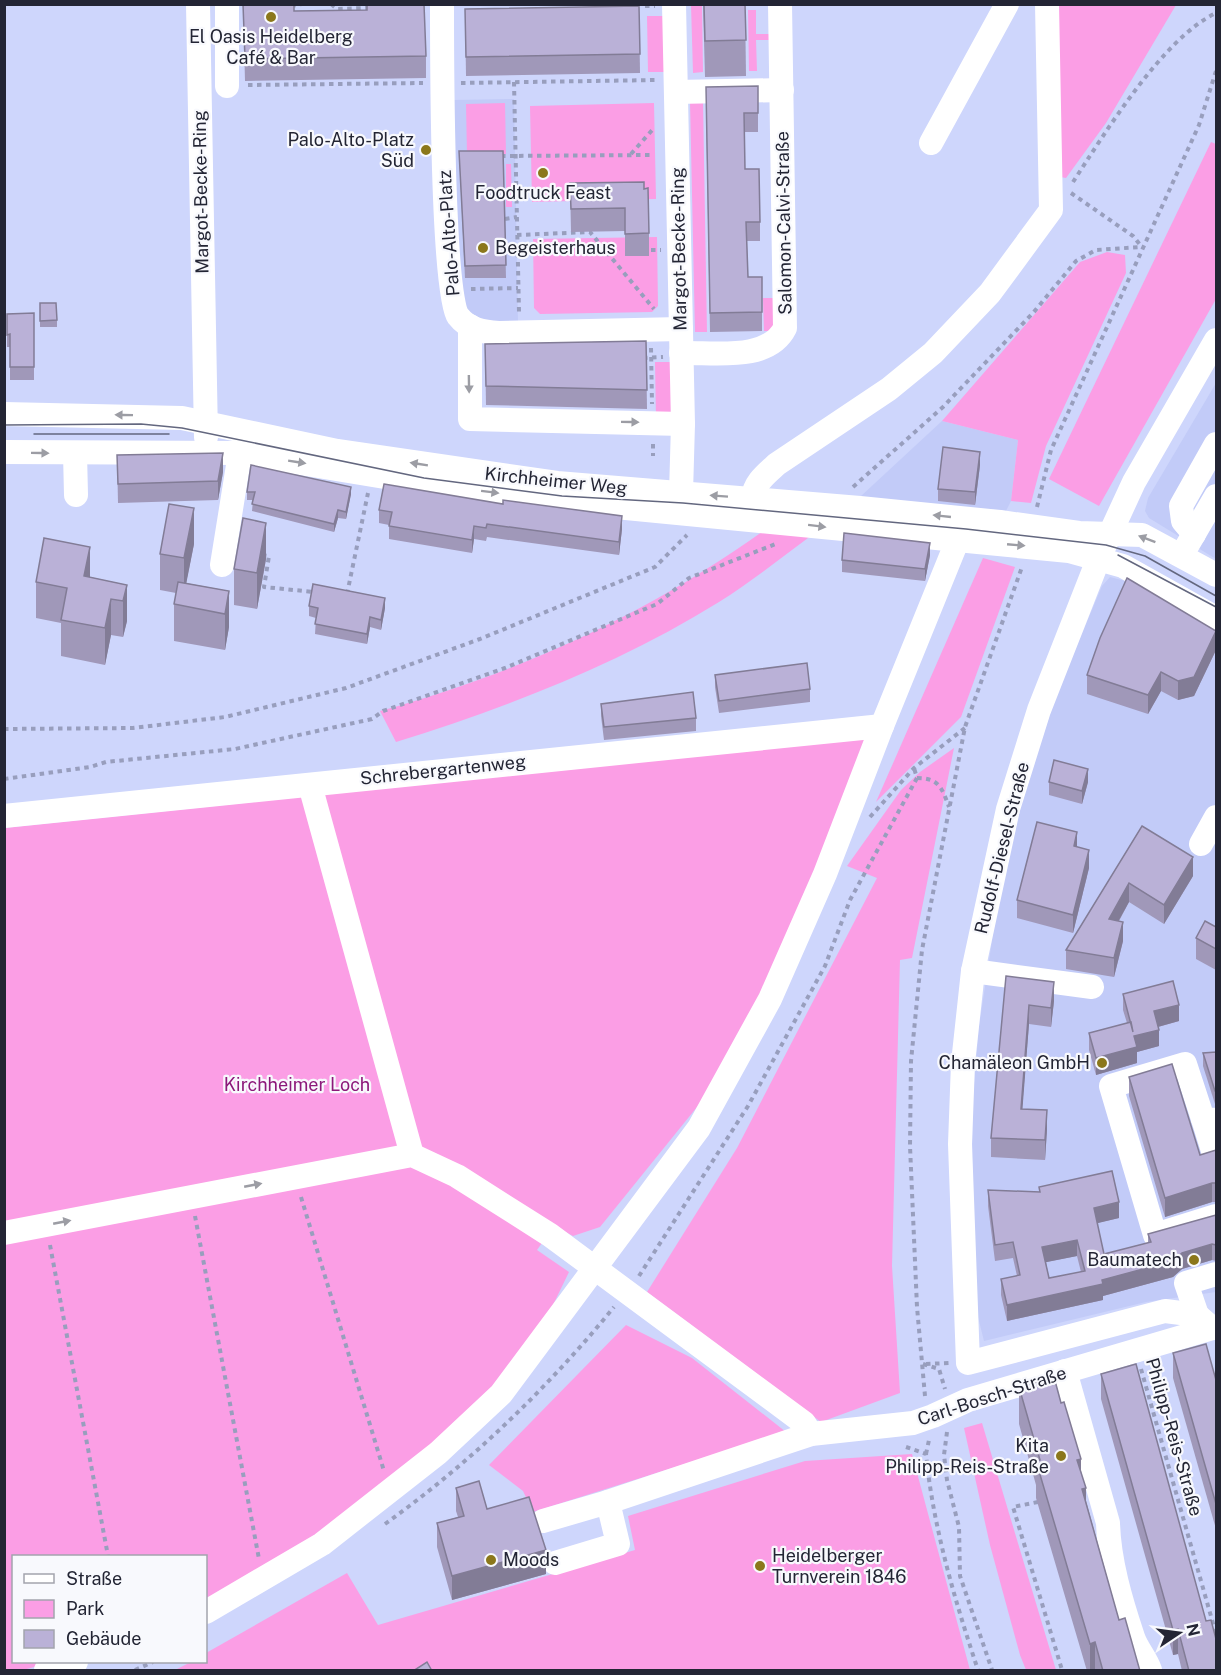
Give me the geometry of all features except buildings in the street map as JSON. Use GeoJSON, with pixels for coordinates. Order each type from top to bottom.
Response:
{"type":"FeatureCollection","features":[{"type":"Feature","properties":{"kind":"street","name":"Margot-Becke-Ring"},"geometry":{"type":"LineString","coordinates":[[198,4],[206,451]]}},
{"type":"Feature","properties":{"kind":"street"},"geometry":{"type":"LineString","coordinates":[[227,4],[236,86]]}},
{"type":"Feature","properties":{"kind":"street","name":"Palo-Alto-Platz"},"geometry":{"type":"LineString","coordinates":[[442,4],[451,289],[458,316],[470,326]]}},
{"type":"Feature","properties":{"kind":"street","name":"Margot-Becke-Ring"},"geometry":{"type":"LineString","coordinates":[[674,4],[681,346],[681,493]]}},
{"type":"Feature","properties":{"kind":"street","name":"Salomon-Calvi-Straße"},"geometry":{"type":"LineString","coordinates":[[681,346],[767,347],[780,337],[785,328],[780,4]]}},
{"type":"Feature","properties":{"kind":"street"},"geometry":{"type":"LineString","coordinates":[[931,143],[1007,4]]}},
{"type":"Feature","properties":{"kind":"street"},"geometry":{"type":"LineString","coordinates":[[753,498],[754,490],[762,477],[777,464],[889,389],[933,353],[990,293],[1051,210],[1047,4]]}},
{"type":"Feature","properties":{"kind":"street"},"geometry":{"type":"LineString","coordinates":[[676,86],[782,90]]}},
{"type":"Feature","properties":{"kind":"street"},"geometry":{"type":"LineString","coordinates":[[470,326],[478,332],[651,330],[681,346]]}},
{"type":"Feature","properties":{"kind":"street"},"geometry":{"type":"LineString","coordinates":[[470,326],[470,419],[682,424]]}},
{"type":"Feature","properties":{"kind":"street","name":"Rudolf-Diesel-Straße"},"geometry":{"type":"LineString","coordinates":[[968,1363],[960,1144],[963,1063],[973,971],[1008,809],[1039,710],[1098,560],[1134,482],[1216,340]]}},
{"type":"Feature","properties":{"kind":"street","name":"Kirchheimer Weg"},"geometry":{"type":"LineString","coordinates":[[4,414],[182,418],[337,451],[557,483],[753,498],[1000,522],[1079,533],[1142,536],[1216,575]]}},
{"type":"Feature","properties":{"kind":"street"},"geometry":{"type":"LineString","coordinates":[[1194,534],[1183,521],[1180,506],[1216,444]]}},
{"type":"Feature","properties":{"kind":"street","name":"Kirchheimer Weg"},"geometry":{"type":"LineString","coordinates":[[4,452],[206,451],[240,453],[372,475],[564,502],[1069,551],[1137,573],[1216,618]]}},
{"type":"Feature","properties":{"kind":"street"},"geometry":{"type":"LineString","coordinates":[[75,453],[76,495]]}},
{"type":"Feature","properties":{"kind":"street"},"geometry":{"type":"LineString","coordinates":[[222,565],[240,453]]}},
{"type":"Feature","properties":{"kind":"street"},"geometry":{"type":"LineString","coordinates":[[1182,556],[1216,496]]}},
{"type":"Feature","properties":{"kind":"street"},"geometry":{"type":"LineString","coordinates":[[1111,534],[1128,555],[1216,601]]}},
{"type":"Feature","properties":{"kind":"street"},"geometry":{"type":"LineString","coordinates":[[207,1611],[263,1581],[322,1544],[391,1491],[501,1394],[699,1128],[770,999],[825,874],[958,539]]}},
{"type":"Feature","properties":{"kind":"street"},"geometry":{"type":"LineString","coordinates":[[1098,560],[1128,555]]}},
{"type":"Feature","properties":{"kind":"street","name":"Schrebergartenweg"},"geometry":{"type":"LineString","coordinates":[[4,816],[882,726]]}},
{"type":"Feature","properties":{"kind":"street"},"geometry":{"type":"LineString","coordinates":[[310,785],[412,1155]]}},
{"type":"Feature","properties":{"kind":"street"},"geometry":{"type":"LineString","coordinates":[[1201,844],[1216,817]]}},
{"type":"Feature","properties":{"kind":"street"},"geometry":{"type":"LineString","coordinates":[[973,971],[1092,987]]}},
{"type":"Feature","properties":{"kind":"street"},"geometry":{"type":"LineString","coordinates":[[1213,1151],[1210,1120],[1185,1064],[1111,1086],[1155,1235],[1216,1216]]}},
{"type":"Feature","properties":{"kind":"street"},"geometry":{"type":"LineString","coordinates":[[4,1233],[412,1155],[457,1176],[550,1235],[804,1423],[805,1437]]}},
{"type":"Feature","properties":{"kind":"street"},"geometry":{"type":"LineString","coordinates":[[1211,1328],[1186,1283],[1216,1274]]}},
{"type":"Feature","properties":{"kind":"street","name":"Carl-Bosch-Straße"},"geometry":{"type":"LineString","coordinates":[[968,1363],[1165,1311],[1211,1328]]}},
{"type":"Feature","properties":{"kind":"street","name":"Carl-Bosch-Straße"},"geometry":{"type":"LineString","coordinates":[[543,1521],[632,1495],[805,1437],[913,1423],[968,1400],[1211,1328]]}},
{"type":"Feature","properties":{"kind":"street"},"geometry":{"type":"LineString","coordinates":[[1065,1371],[1108,1523],[1108,1546],[1134,1640],[1146,1657],[1150,1671]]}},
{"type":"Feature","properties":{"kind":"street"},"geometry":{"type":"LineString","coordinates":[[555,1563],[618,1544],[608,1502]]}},
{"type":"Feature","properties":{"kind":"street"},"geometry":{"type":"LineString","coordinates":[[46,1671],[73,1663]]}},
{"type":"Feature","properties":{"kind":"path"},"geometry":{"type":"LineString","coordinates":[[280,6],[302,4]]}},
{"type":"Feature","properties":{"kind":"path"},"geometry":{"type":"LineString","coordinates":[[331,4],[337,9],[367,8]]}},
{"type":"Feature","properties":{"kind":"path"},"geometry":{"type":"LineString","coordinates":[[296,5],[296,14]]}},
{"type":"Feature","properties":{"kind":"path"},"geometry":{"type":"LineString","coordinates":[[1051,210],[1146,77],[1202,20],[1216,13]]}},
{"type":"Feature","properties":{"kind":"path"},"geometry":{"type":"LineString","coordinates":[[1038,504],[1051,450],[1199,125],[1216,70]]}},
{"type":"Feature","properties":{"kind":"path"},"geometry":{"type":"LineString","coordinates":[[236,86],[514,82],[676,86]]}},
{"type":"Feature","properties":{"kind":"path"},"geometry":{"type":"LineString","coordinates":[[514,82],[519,332]]}},
{"type":"Feature","properties":{"kind":"path"},"geometry":{"type":"LineString","coordinates":[[631,155],[654,128]]}},
{"type":"Feature","properties":{"kind":"path"},"geometry":{"type":"LineString","coordinates":[[497,156],[653,155]]}},
{"type":"Feature","properties":{"kind":"path"},"geometry":{"type":"LineString","coordinates":[[1074,195],[1132,236],[1143,248]]}},
{"type":"Feature","properties":{"kind":"path"},"geometry":{"type":"LineString","coordinates":[[505,219],[517,217]]}},
{"type":"Feature","properties":{"kind":"path"},"geometry":{"type":"LineString","coordinates":[[517,235],[590,232],[657,312],[681,346],[651,357],[640,358]]}},
{"type":"Feature","properties":{"kind":"path"},"geometry":{"type":"LineString","coordinates":[[867,476],[943,407],[985,364],[1034,313],[1076,261],[1096,250],[1143,248]]}},
{"type":"Feature","properties":{"kind":"path"},"geometry":{"type":"LineString","coordinates":[[451,289],[518,288]]}},
{"type":"Feature","properties":{"kind":"path"},"geometry":{"type":"LineString","coordinates":[[651,330],[653,456]]}},
{"type":"Feature","properties":{"kind":"path"},"geometry":{"type":"LineString","coordinates":[[346,596],[372,475]]}},
{"type":"Feature","properties":{"kind":"path"},"geometry":{"type":"LineString","coordinates":[[4,729],[134,728],[225,717],[346,688],[480,639],[655,567],[688,534],[701,514]]}},
{"type":"Feature","properties":{"kind":"path"},"geometry":{"type":"LineString","coordinates":[[4,779],[90,767],[106,762],[235,749],[372,719],[383,711],[506,668],[657,604],[689,578],[772,548]]}},
{"type":"Feature","properties":{"kind":"path"},"geometry":{"type":"LineString","coordinates":[[258,554],[269,556],[264,586],[323,593]]}},
{"type":"Feature","properties":{"kind":"path"},"geometry":{"type":"LineString","coordinates":[[925,1395],[913,1237],[911,1061],[922,950],[965,727],[1022,568]]}},
{"type":"Feature","properties":{"kind":"path"},"geometry":{"type":"LineString","coordinates":[[869,819],[914,768],[965,727]]}},
{"type":"Feature","properties":{"kind":"path"},"geometry":{"type":"LineString","coordinates":[[651,1262],[748,1106],[825,966],[850,900],[917,778],[914,768]]}},
{"type":"Feature","properties":{"kind":"path"},"geometry":{"type":"LineString","coordinates":[[917,778],[931,778],[941,786],[949,808]]}},
{"type":"Feature","properties":{"kind":"path"},"geometry":{"type":"LineString","coordinates":[[295,1177],[391,1491]]}},
{"type":"Feature","properties":{"kind":"path"},"geometry":{"type":"LineString","coordinates":[[191,1197],[263,1581]]}},
{"type":"Feature","properties":{"kind":"path"},"geometry":{"type":"LineString","coordinates":[[46,1225],[108,1555]]}},
{"type":"Feature","properties":{"kind":"path","name":"Philipp-Reis-Straße"},"geometry":{"type":"LineString","coordinates":[[1136,1351],[1216,1634]]}},
{"type":"Feature","properties":{"kind":"path"},"geometry":{"type":"LineString","coordinates":[[923,1364],[939,1369],[945,1389]]}},
{"type":"Feature","properties":{"kind":"path"},"geometry":{"type":"LineString","coordinates":[[948,1423],[944,1455],[947,1480],[959,1527],[960,1576],[992,1671]]}},
{"type":"Feature","properties":{"kind":"path"},"geometry":{"type":"LineString","coordinates":[[929,1431],[926,1454],[928,1477],[958,1610],[978,1671]]}},
{"type":"Feature","properties":{"kind":"path"},"geometry":{"type":"LineString","coordinates":[[903,1446],[926,1454]]}},
{"type":"Feature","properties":{"kind":"path"},"geometry":{"type":"LineString","coordinates":[[1038,1502],[1013,1507],[1062,1671]]}},
{"type":"Feature","properties":{"kind":"path"},"geometry":{"type":"LineString","coordinates":[[1169,1506],[1179,1503]]}},
{"type":"Feature","properties":{"kind":"path"},"geometry":{"type":"LineString","coordinates":[[135,1671],[151,1663]]}},
{"type":"Feature","properties":{"kind":"shaded area"},"geometry":{"type":"Polygon","coordinates":[[[514,99],[518,323],[484,324],[461,313],[453,100],[514,99]]]}},
{"type":"Feature","properties":{"kind":"shaded area"},"geometry":{"type":"Polygon","coordinates":[[[1216,383],[1216,559],[1149,518],[1145,511],[1148,498],[1216,383]]]}},
{"type":"Feature","properties":{"kind":"shaded area"},"geometry":{"type":"Polygon","coordinates":[[[942,421],[1018,440],[1011,501],[1006,511],[860,497],[942,421]]]}},
{"type":"Feature","properties":{"kind":"shaded area"},"geometry":{"type":"Polygon","coordinates":[[[1110,577],[1137,584],[1216,629],[1216,1292],[1146,1302],[984,1341],[977,1313],[972,1159],[973,1097],[979,1026],[997,908],[1019,808],[1057,693],[1102,586],[1110,577]]]}},
{"type":"Feature","properties":{"kind":"green space"},"geometry":{"type":"Polygon","coordinates":[[[691,5],[702,5],[703,72],[693,73],[691,5]]]}},
{"type":"Feature","properties":{"kind":"green space"},"geometry":{"type":"Polygon","coordinates":[[[1056,5],[1176,5],[1106,123],[1066,178],[1060,177],[1056,5]]]}},
{"type":"Feature","properties":{"kind":"green space"},"geometry":{"type":"Polygon","coordinates":[[[748,10],[756,10],[756,34],[772,34],[772,40],[756,40],[757,71],[749,71],[748,10]]]}},
{"type":"Feature","properties":{"kind":"green space"},"geometry":{"type":"Polygon","coordinates":[[[647,16],[664,16],[665,72],[648,72],[647,16]]]}},
{"type":"Feature","properties":{"kind":"green space"},"geometry":{"type":"Polygon","coordinates":[[[690,101],[703,101],[707,332],[695,332],[690,101]]]}},
{"type":"Feature","properties":{"kind":"green space"},"geometry":{"type":"Polygon","coordinates":[[[505,103],[506,154],[467,155],[466,104],[505,103]]]}},
{"type":"Feature","properties":{"kind":"green space"},"geometry":{"type":"Polygon","coordinates":[[[654,103],[656,199],[532,202],[530,106],[654,103]]]}},
{"type":"Feature","properties":{"kind":"green space"},"geometry":{"type":"Polygon","coordinates":[[[1211,142],[1216,144],[1216,299],[1099,506],[1049,479],[1211,142]]]}},
{"type":"Feature","properties":{"kind":"green space"},"geometry":{"type":"Polygon","coordinates":[[[506,164],[511,164],[512,207],[506,207],[506,164]]]}},
{"type":"Feature","properties":{"kind":"green space"},"geometry":{"type":"Polygon","coordinates":[[[657,237],[658,306],[652,312],[540,314],[534,308],[533,239],[657,237]]]}},
{"type":"Feature","properties":{"kind":"green space"},"geometry":{"type":"Polygon","coordinates":[[[1107,252],[1125,255],[1126,273],[1046,446],[1031,503],[1011,501],[1018,440],[942,421],[1080,262],[1107,252]]]}},
{"type":"Feature","properties":{"kind":"green space"},"geometry":{"type":"Polygon","coordinates":[[[763,298],[776,298],[776,321],[771,331],[764,331],[763,298]]]}},
{"type":"Feature","properties":{"kind":"green space"},"geometry":{"type":"Polygon","coordinates":[[[655,362],[671,362],[672,418],[656,418],[655,362]]]}},
{"type":"Feature","properties":{"kind":"green space"},"geometry":{"type":"Polygon","coordinates":[[[777,521],[812,535],[719,602],[642,645],[562,682],[480,714],[396,742],[380,711],[486,677],[588,634],[637,610],[685,582],[732,553],[777,521]]]}},
{"type":"Feature","properties":{"kind":"green space"},"geometry":{"type":"Polygon","coordinates":[[[983,558],[1015,567],[961,717],[876,802],[983,558]]]}},
{"type":"Feature","properties":{"kind":"green space","name":"Kirchheimer Loch"},"geometry":{"type":"Polygon","coordinates":[[[865,738],[806,907],[735,1060],[600,1227],[573,1236],[554,1226],[537,1250],[569,1272],[553,1305],[480,1405],[308,1545],[207,1604],[207,1555],[12,1555],[12,1663],[49,1663],[23,1670],[4,1670],[4,828],[865,738]]]}},
{"type":"Feature","properties":{"kind":"green space"},"geometry":{"type":"Polygon","coordinates":[[[954,748],[912,958],[900,960],[892,1266],[900,1393],[821,1422],[647,1292],[737,1148],[877,878],[847,866],[901,790],[920,772],[954,748]]]}},
{"type":"Feature","properties":{"kind":"green space"},"geometry":{"type":"Polygon","coordinates":[[[626,1325],[692,1358],[786,1432],[533,1512],[523,1491],[489,1465],[626,1325]]]}},
{"type":"Feature","properties":{"kind":"green space"},"geometry":{"type":"Polygon","coordinates":[[[982,1423],[1056,1670],[1026,1670],[1020,1655],[990,1545],[964,1428],[982,1423]]]}},
{"type":"Feature","properties":{"kind":"green space","name":"Heidelberger Turnverein 1846"},"geometry":{"type":"Polygon","coordinates":[[[912,1454],[970,1670],[175,1670],[189,1663],[207,1663],[207,1652],[347,1573],[378,1625],[635,1550],[628,1516],[805,1461],[912,1454]]]}},
{"type":"Feature","properties":{"kind":"tram line"},"geometry":{"type":"LineString","coordinates":[[4,425],[141,424],[182,428],[424,478],[562,496],[683,503],[966,529],[1106,545],[1145,556],[1216,596]]}},
{"type":"Feature","properties":{"kind":"tram line"},"geometry":{"type":"LineString","coordinates":[[34,434],[169,434]]}},
{"type":"Feature","properties":{"kind":"tram line"},"geometry":{"type":"LineString","coordinates":[[1118,555],[1216,607]]}},
{"type":"Feature","properties":{"kind":"place","name":"El Oasis Heidelberg Café & Bar"},"geometry":{"type":"Point","coordinates":[271,17]}},
{"type":"Feature","properties":{"kind":"place","name":"Palo-Alto-Platz Süd"},"geometry":{"type":"Point","coordinates":[426,150]}},
{"type":"Feature","properties":{"kind":"place","name":"Foodtruck Feast"},"geometry":{"type":"Point","coordinates":[543,173]}},
{"type":"Feature","properties":{"kind":"place","name":"Begeisterhaus"},"geometry":{"type":"Point","coordinates":[483,248]}},
{"type":"Feature","properties":{"kind":"place","name":"Chamäleon GmbH"},"geometry":{"type":"Point","coordinates":[1102,1063]}},
{"type":"Feature","properties":{"kind":"place","name":"Baumatech"},"geometry":{"type":"Point","coordinates":[1194,1260]}},
{"type":"Feature","properties":{"kind":"place","name":"Kita Philipp-Reis-Straße"},"geometry":{"type":"Point","coordinates":[1061,1456]}},
{"type":"Feature","properties":{"kind":"place","name":"Moods"},"geometry":{"type":"Point","coordinates":[491,1560]}},
{"type":"Feature","properties":{"kind":"place","name":"Heidelberger Turnverein 1846"},"geometry":{"type":"Point","coordinates":[760,1566]}}]}
